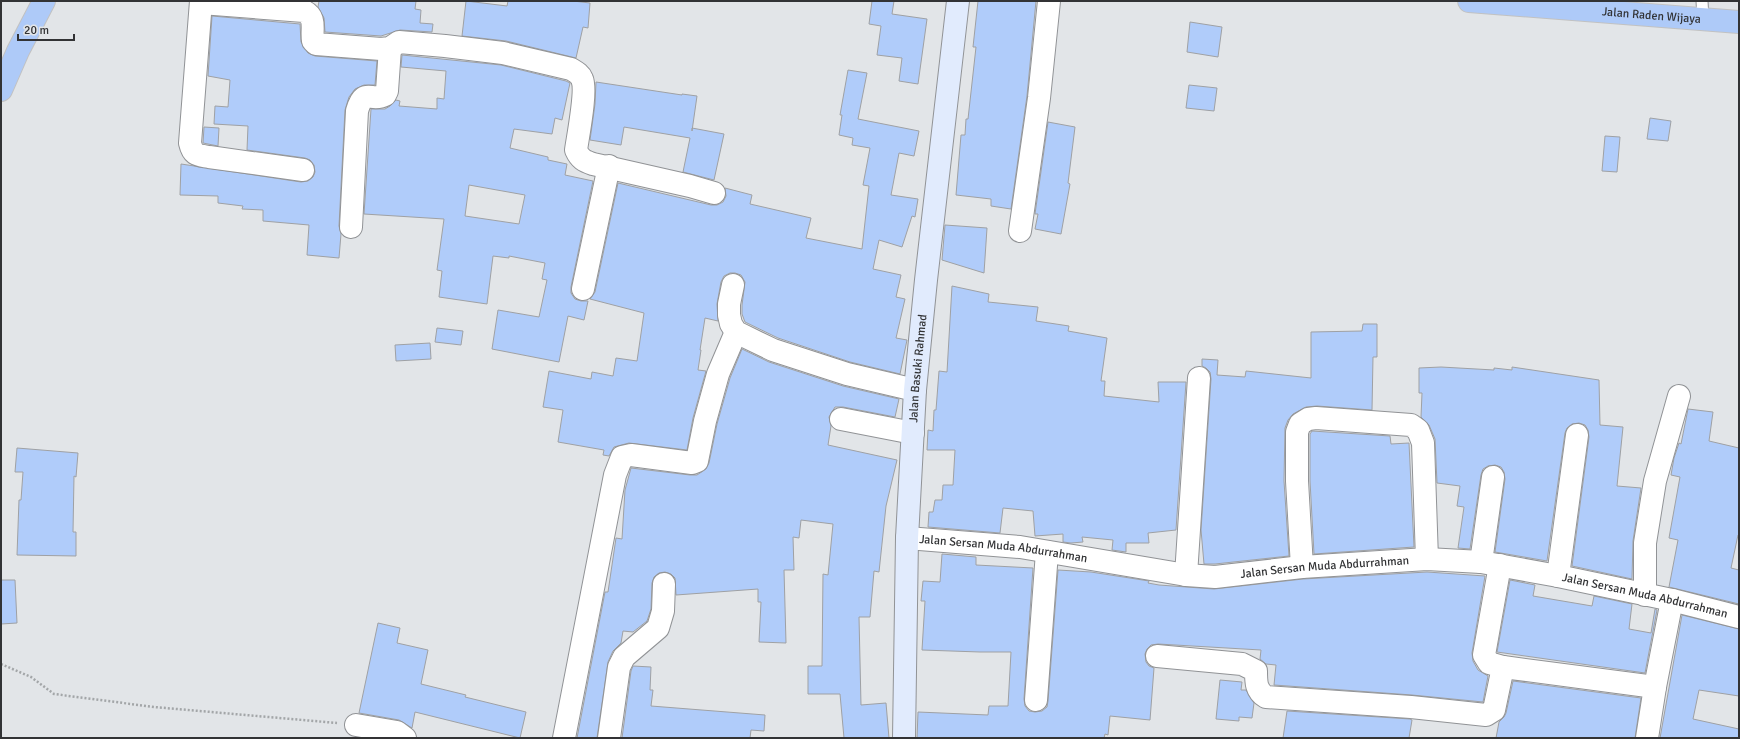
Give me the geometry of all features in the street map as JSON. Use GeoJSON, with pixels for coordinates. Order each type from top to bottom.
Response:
{"type":"FeatureCollection","features":[{"type":"Feature","properties":{"kind":"highway"},"geometry":{"type":"LineString","coordinates":[[1,90],[18,51],[44,1]]}},
{"type":"Feature","properties":{"kind":"highway","name":"Jalan Raden Wijaya"},"geometry":{"type":"LineString","coordinates":[[1469,1],[1602,13],[1702,10],[1739,22]]}},
{"type":"Feature","properties":{"kind":"main road","name":"Jalan Basuki Rahmad"},"geometry":{"type":"LineString","coordinates":[[904,738],[907,538],[915,390],[930,237],[958,1]]}},
{"type":"Feature","properties":{"kind":"street"},"geometry":{"type":"LineString","coordinates":[[1020,231],[1038,98],[1049,1]]}},
{"type":"Feature","properties":{"kind":"street"},"geometry":{"type":"LineString","coordinates":[[303,170],[209,157],[195,154],[192,150],[190,143],[201,2],[304,11],[309,14],[313,21],[313,42],[316,44],[381,49],[390,48],[399,42],[445,46],[503,53],[572,68],[578,73],[583,81],[584,92],[576,150],[579,157],[585,161],[714,193]]}},
{"type":"Feature","properties":{"kind":"street"},"geometry":{"type":"LineString","coordinates":[[351,227],[357,111],[361,100],[364,97],[380,97],[385,95],[390,48]]}},
{"type":"Feature","properties":{"kind":"street"},"geometry":{"type":"LineString","coordinates":[[583,289],[609,166]]}},
{"type":"Feature","properties":{"kind":"street"},"geometry":{"type":"LineString","coordinates":[[733,285],[729,304],[729,316],[731,324],[736,332],[773,350],[847,374],[915,390]]}},
{"type":"Feature","properties":{"kind":"street"},"geometry":{"type":"LineString","coordinates":[[564,738],[589,601],[619,462],[622,457],[631,455],[692,464],[697,461],[705,420],[718,374],[736,332]]}},
{"type":"Feature","properties":{"kind":"street"},"geometry":{"type":"LineString","coordinates":[[1186,575],[1199,378]]}},
{"type":"Feature","properties":{"kind":"street"},"geometry":{"type":"LineString","coordinates":[[1645,595],[1645,543],[1655,481],[1679,396]]}},
{"type":"Feature","properties":{"kind":"street"},"geometry":{"type":"LineString","coordinates":[[1302,567],[1297,481],[1297,432],[1300,424],[1308,419],[1316,418],[1411,425],[1418,430],[1423,443],[1427,558]]}},
{"type":"Feature","properties":{"kind":"street"},"geometry":{"type":"LineString","coordinates":[[841,419],[913,433]]}},
{"type":"Feature","properties":{"kind":"street"},"geometry":{"type":"LineString","coordinates":[[1558,576],[1577,435]]}},
{"type":"Feature","properties":{"kind":"street"},"geometry":{"type":"LineString","coordinates":[[1493,477],[1491,564],[1484,655],[1489,663],[1503,668],[1655,687]]}},
{"type":"Feature","properties":{"kind":"street","name":"Jalan Sersan Muda Abdurrahman"},"geometry":{"type":"LineString","coordinates":[[907,538],[1020,547],[1186,575],[1215,577],[1302,567],[1427,558],[1491,564],[1558,576],[1672,600],[1739,617]]}},
{"type":"Feature","properties":{"kind":"street"},"geometry":{"type":"LineString","coordinates":[[1036,700],[1047,552]]}},
{"type":"Feature","properties":{"kind":"street"},"geometry":{"type":"LineString","coordinates":[[609,738],[619,667],[624,657],[658,628],[663,611],[664,584]]}},
{"type":"Feature","properties":{"kind":"street"},"geometry":{"type":"LineString","coordinates":[[1647,738],[1655,687],[1672,600]]}},
{"type":"Feature","properties":{"kind":"street"},"geometry":{"type":"LineString","coordinates":[[1157,656],[1242,664],[1256,671],[1256,685],[1261,694],[1266,697],[1411,707],[1486,715],[1494,710],[1503,668]]}},
{"type":"Feature","properties":{"kind":"street"},"geometry":{"type":"LineString","coordinates":[[356,725],[397,732],[405,738]]}},
{"type":"Feature","properties":{"kind":"path"},"geometry":{"type":"LineString","coordinates":[[1,664],[31,677],[54,694],[154,707],[356,725]]}},
{"type":"Feature","properties":{"kind":"building"},"geometry":{"type":"Polygon","coordinates":[[[319,1],[416,1],[415,9],[421,10],[420,23],[433,24],[432,32],[400,30],[381,36],[325,32],[324,18],[318,7],[319,1]]]}},
{"type":"Feature","properties":{"kind":"building"},"geometry":{"type":"Polygon","coordinates":[[[466,1],[507,6],[508,1],[573,1],[590,3],[588,28],[583,27],[576,58],[506,41],[462,36],[466,1]]]}},
{"type":"Feature","properties":{"kind":"building"},"geometry":{"type":"Polygon","coordinates":[[[872,1],[894,1],[892,14],[927,19],[918,84],[899,81],[902,58],[877,55],[881,26],[869,24],[872,1]]]}},
{"type":"Feature","properties":{"kind":"building"},"geometry":{"type":"Polygon","coordinates":[[[978,1],[1036,1],[1027,96],[1011,209],[991,206],[991,199],[956,195],[961,135],[965,135],[966,119],[968,119],[976,47],[973,47],[978,1]]]}},
{"type":"Feature","properties":{"kind":"building"},"geometry":{"type":"Polygon","coordinates":[[[212,16],[300,24],[301,42],[308,53],[315,56],[377,61],[375,85],[364,85],[355,89],[349,97],[345,110],[339,226],[341,234],[339,258],[307,255],[309,225],[263,221],[263,210],[242,209],[243,206],[218,203],[218,196],[180,195],[181,164],[301,182],[308,181],[313,177],[315,172],[314,165],[310,160],[305,158],[247,150],[248,126],[214,124],[215,106],[228,107],[230,80],[208,76],[212,16]]]}},
{"type":"Feature","properties":{"kind":"building"},"geometry":{"type":"Polygon","coordinates":[[[1190,22],[1222,27],[1218,57],[1187,52],[1190,22]]]}},
{"type":"Feature","properties":{"kind":"building"},"geometry":{"type":"Polygon","coordinates":[[[402,55],[501,65],[570,83],[562,120],[555,118],[552,134],[514,129],[510,148],[548,157],[548,160],[567,164],[565,175],[593,181],[571,287],[571,293],[575,299],[588,301],[584,320],[568,316],[559,362],[492,349],[498,310],[539,317],[547,280],[542,279],[545,263],[509,256],[509,258],[493,256],[487,304],[439,297],[442,271],[437,270],[444,219],[364,214],[371,109],[385,109],[396,100],[400,101],[399,106],[437,109],[437,98],[444,99],[446,71],[401,67],[402,55]],[[469,185],[465,216],[519,224],[525,195],[469,185]]]}},
{"type":"Feature","properties":{"kind":"building"},"geometry":{"type":"Polygon","coordinates":[[[848,70],[867,73],[858,119],[919,131],[914,156],[899,153],[891,195],[918,199],[915,217],[912,216],[902,247],[879,240],[873,269],[901,275],[896,297],[905,299],[896,338],[907,340],[900,374],[850,362],[778,338],[745,322],[742,314],[742,305],[745,282],[741,275],[730,273],[724,276],[721,282],[717,304],[718,321],[705,318],[698,370],[706,371],[693,418],[687,450],[629,443],[614,447],[609,456],[603,455],[604,450],[558,442],[563,410],[543,407],[549,371],[591,379],[592,372],[613,376],[616,358],[637,361],[644,313],[590,299],[595,292],[618,183],[711,205],[717,205],[723,202],[726,196],[725,188],[752,195],[750,204],[811,218],[806,238],[862,249],[869,186],[863,185],[870,148],[852,145],[853,138],[839,135],[842,115],[840,115],[848,70]]]}},
{"type":"Feature","properties":{"kind":"building"},"geometry":{"type":"Polygon","coordinates":[[[596,82],[697,96],[692,128],[724,134],[714,180],[683,172],[690,138],[624,127],[621,145],[590,140],[595,104],[596,82]]]}},
{"type":"Feature","properties":{"kind":"building"},"geometry":{"type":"Polygon","coordinates":[[[1189,85],[1217,88],[1214,111],[1186,108],[1189,85]]]}},
{"type":"Feature","properties":{"kind":"building"},"geometry":{"type":"Polygon","coordinates":[[[1650,118],[1671,121],[1668,141],[1647,139],[1650,118]]]}},
{"type":"Feature","properties":{"kind":"building"},"geometry":{"type":"Polygon","coordinates":[[[1048,122],[1075,127],[1068,183],[1070,184],[1061,234],[1035,229],[1038,214],[1035,214],[1048,122]]]}},
{"type":"Feature","properties":{"kind":"building"},"geometry":{"type":"Polygon","coordinates":[[[204,127],[219,128],[218,146],[203,143],[204,127]]]}},
{"type":"Feature","properties":{"kind":"building"},"geometry":{"type":"Polygon","coordinates":[[[1605,136],[1620,137],[1617,172],[1602,171],[1605,136]]]}},
{"type":"Feature","properties":{"kind":"building"},"geometry":{"type":"Polygon","coordinates":[[[945,225],[987,228],[984,273],[942,260],[945,225]]]}},
{"type":"Feature","properties":{"kind":"building"},"geometry":{"type":"Polygon","coordinates":[[[952,286],[989,294],[988,302],[1038,307],[1036,321],[1069,326],[1068,331],[1107,338],[1101,381],[1105,381],[1104,396],[1159,402],[1158,382],[1186,382],[1176,530],[1148,533],[1149,543],[1126,543],[1126,552],[1112,550],[1113,540],[1082,537],[1083,542],[1071,543],[1063,542],[1063,534],[1035,536],[1033,511],[1003,508],[1000,533],[928,527],[929,512],[933,512],[935,500],[942,500],[943,485],[953,485],[955,450],[927,450],[928,430],[933,431],[939,371],[947,372],[952,286]]]}},
{"type":"Feature","properties":{"kind":"building"},"geometry":{"type":"Polygon","coordinates":[[[1363,324],[1377,324],[1377,357],[1373,357],[1372,410],[1317,406],[1306,407],[1293,414],[1288,420],[1285,428],[1284,481],[1289,556],[1204,564],[1201,530],[1211,379],[1210,372],[1202,366],[1202,359],[1218,360],[1217,375],[1245,377],[1246,371],[1311,378],[1311,332],[1362,331],[1363,324]]]}},
{"type":"Feature","properties":{"kind":"building"},"geometry":{"type":"Polygon","coordinates":[[[437,328],[463,331],[461,345],[435,342],[437,328]]]}},
{"type":"Feature","properties":{"kind":"building"},"geometry":{"type":"Polygon","coordinates":[[[430,343],[431,359],[396,361],[395,345],[430,343]]]}},
{"type":"Feature","properties":{"kind":"building"},"geometry":{"type":"Polygon","coordinates":[[[742,349],[769,362],[843,386],[899,399],[895,417],[843,407],[835,407],[829,417],[831,426],[828,445],[897,460],[886,506],[879,572],[874,571],[870,617],[859,617],[861,705],[886,703],[889,738],[844,738],[840,694],[808,694],[808,666],[822,666],[823,574],[828,575],[833,524],[801,520],[799,538],[793,537],[794,570],[784,570],[786,643],[759,642],[761,602],[758,602],[758,589],[676,595],[675,578],[671,574],[665,572],[659,573],[654,577],[652,583],[651,609],[647,621],[633,632],[623,631],[621,643],[613,651],[608,662],[597,738],[577,738],[605,592],[608,592],[616,538],[622,539],[625,490],[631,468],[690,475],[697,475],[706,469],[709,463],[717,424],[730,378],[742,349]]]}},
{"type":"Feature","properties":{"kind":"building"},"geometry":{"type":"Polygon","coordinates":[[[1441,367],[1494,370],[1494,368],[1512,370],[1512,367],[1599,380],[1600,425],[1623,427],[1617,486],[1641,488],[1633,541],[1632,579],[1572,566],[1589,437],[1588,430],[1585,425],[1579,423],[1572,424],[1567,428],[1565,433],[1547,561],[1495,552],[1505,479],[1504,472],[1501,467],[1495,465],[1488,466],[1483,469],[1481,475],[1470,549],[1458,548],[1464,507],[1457,506],[1460,486],[1437,483],[1435,439],[1429,425],[1421,417],[1422,393],[1419,393],[1419,368],[1441,367]]]}},
{"type":"Feature","properties":{"kind":"building"},"geometry":{"type":"Polygon","coordinates":[[[1688,409],[1713,412],[1709,441],[1739,448],[1739,535],[1731,568],[1739,570],[1739,604],[1669,587],[1678,540],[1669,538],[1680,477],[1671,475],[1674,458],[1679,443],[1681,444],[1688,409]]]}},
{"type":"Feature","properties":{"kind":"building"},"geometry":{"type":"Polygon","coordinates":[[[1312,431],[1390,436],[1391,444],[1409,443],[1414,547],[1314,554],[1310,481],[1310,434],[1312,431]]]}},
{"type":"Feature","properties":{"kind":"building"},"geometry":{"type":"Polygon","coordinates":[[[17,448],[78,453],[76,477],[74,476],[73,532],[76,532],[76,556],[17,555],[19,500],[21,500],[23,472],[15,472],[17,448]]]}},
{"type":"Feature","properties":{"kind":"building"},"geometry":{"type":"Polygon","coordinates":[[[942,554],[976,557],[976,565],[1033,568],[1024,699],[1025,706],[1029,711],[1042,711],[1047,707],[1058,570],[1091,572],[1149,581],[1148,583],[1159,585],[1214,589],[1303,579],[1427,572],[1485,576],[1472,653],[1473,661],[1478,670],[1488,676],[1483,702],[1412,695],[1274,685],[1276,665],[1266,664],[1260,659],[1261,650],[1158,644],[1151,645],[1145,654],[1146,662],[1149,666],[1154,668],[1150,720],[1110,716],[1108,735],[1105,734],[1104,738],[917,738],[918,712],[988,715],[989,706],[1008,706],[1011,652],[922,650],[925,601],[921,601],[923,581],[940,582],[942,554]]]}},
{"type":"Feature","properties":{"kind":"building"},"geometry":{"type":"Polygon","coordinates":[[[1,580],[15,580],[17,623],[1,624],[1,580]]]}},
{"type":"Feature","properties":{"kind":"building"},"geometry":{"type":"Polygon","coordinates":[[[1510,580],[1535,585],[1533,596],[1592,606],[1594,596],[1632,604],[1629,629],[1651,633],[1655,609],[1657,610],[1645,673],[1497,652],[1510,580]]]}},
{"type":"Feature","properties":{"kind":"building"},"geometry":{"type":"Polygon","coordinates":[[[1682,615],[1739,629],[1739,696],[1699,690],[1693,719],[1739,729],[1739,738],[1660,738],[1682,615]]]}},
{"type":"Feature","properties":{"kind":"building"},"geometry":{"type":"Polygon","coordinates":[[[378,623],[400,628],[397,643],[428,650],[421,684],[466,695],[465,697],[526,712],[520,738],[415,712],[412,728],[399,720],[359,713],[378,623]]]}},
{"type":"Feature","properties":{"kind":"building"},"geometry":{"type":"Polygon","coordinates":[[[633,666],[651,667],[650,690],[653,690],[651,706],[765,715],[764,731],[751,730],[750,738],[622,738],[631,671],[633,666]]]}},
{"type":"Feature","properties":{"kind":"building"},"geometry":{"type":"Polygon","coordinates":[[[1220,680],[1242,682],[1241,690],[1246,690],[1254,703],[1252,718],[1239,717],[1239,721],[1216,719],[1220,680]]]}},
{"type":"Feature","properties":{"kind":"building"},"geometry":{"type":"Polygon","coordinates":[[[1513,681],[1641,698],[1635,738],[1496,738],[1499,722],[1506,713],[1513,681]]]}},
{"type":"Feature","properties":{"kind":"building"},"geometry":{"type":"Polygon","coordinates":[[[1287,711],[1412,720],[1409,738],[1283,738],[1287,711]]]}}]}
